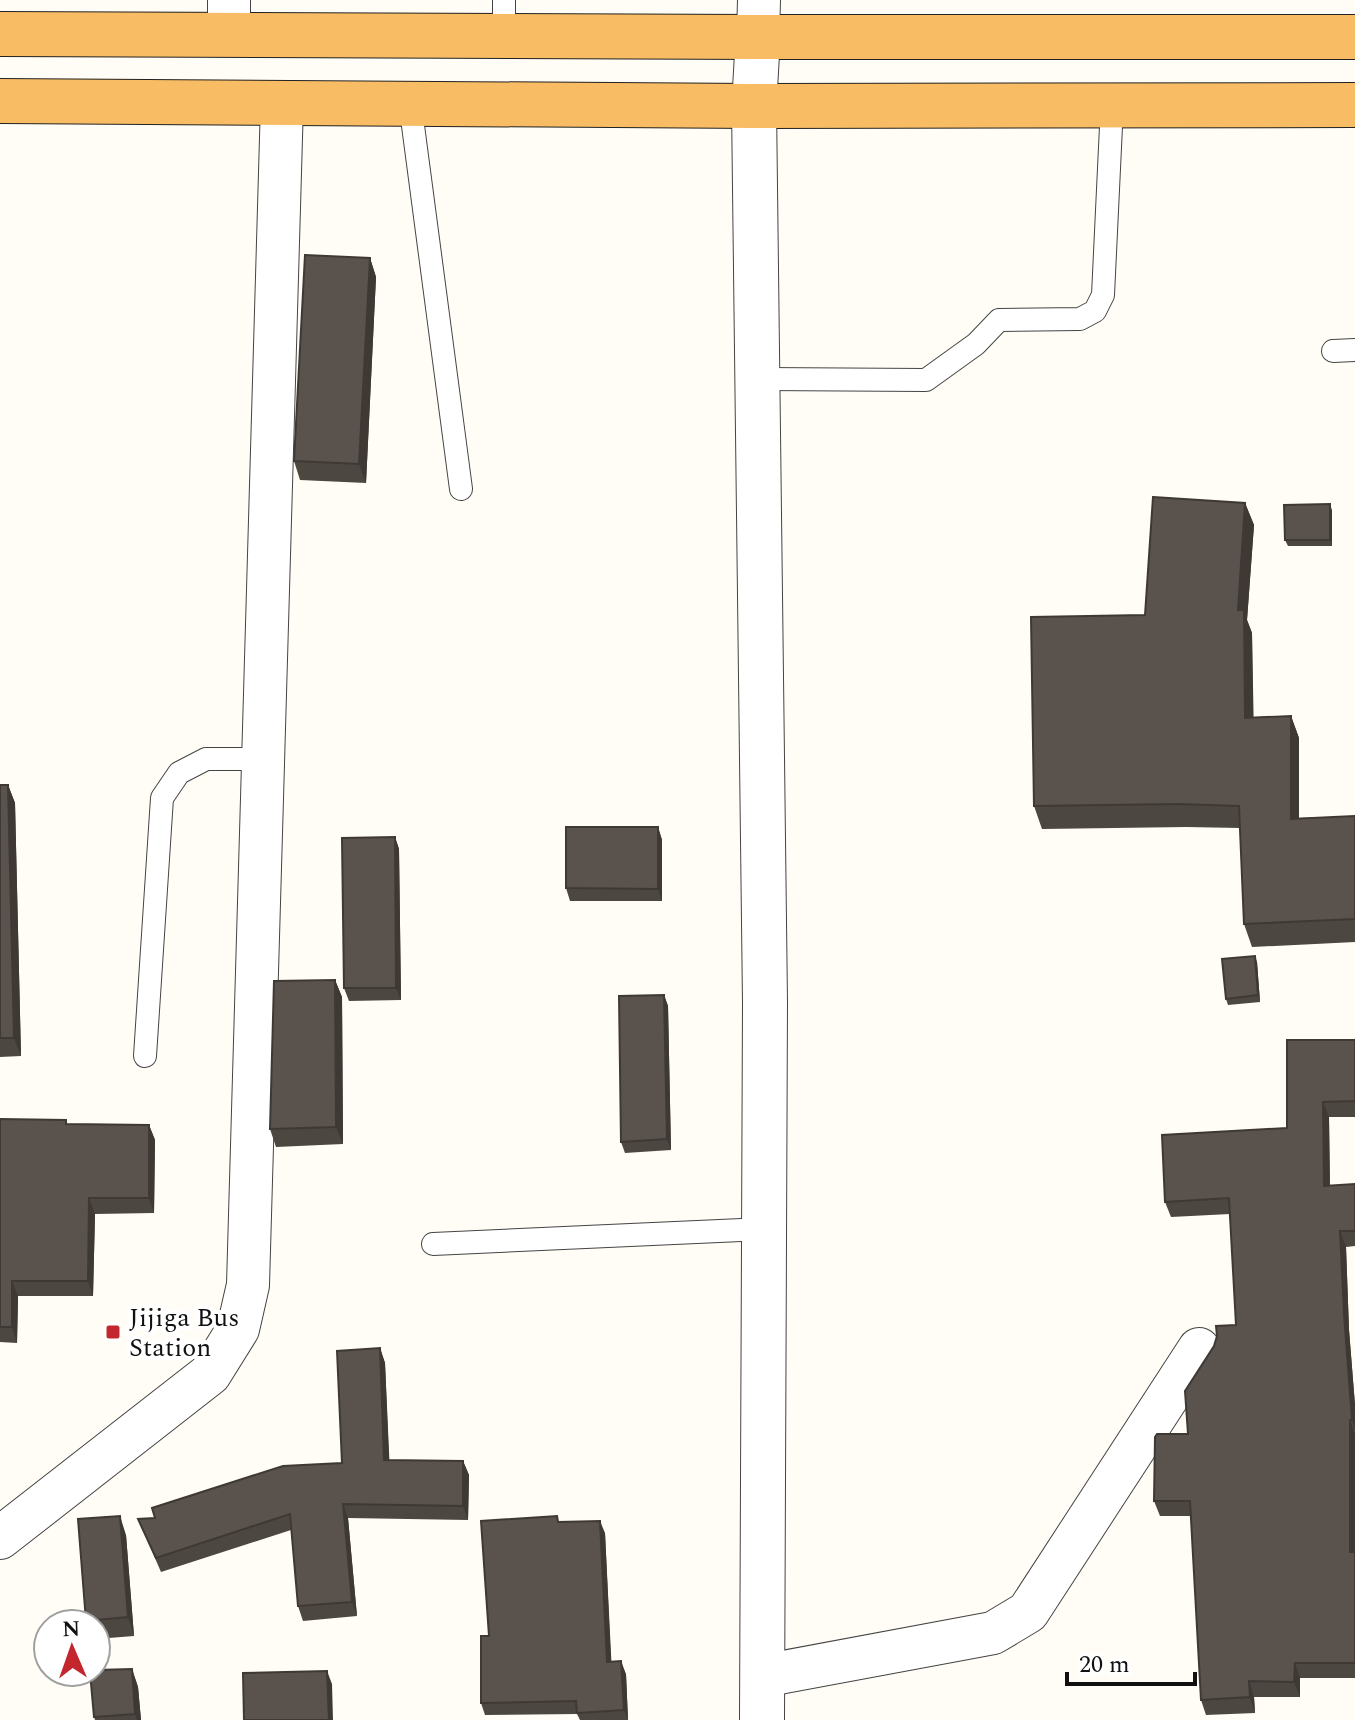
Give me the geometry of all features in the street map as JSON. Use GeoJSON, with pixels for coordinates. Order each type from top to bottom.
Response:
{"type":"FeatureCollection","features":[{"type":"Feature","properties":{"kind":"highway"},"geometry":{"type":"LineString","coordinates":[[0,34],[229,17],[758,18],[1355,37]]}},
{"type":"Feature","properties":{"kind":"highway"},"geometry":{"type":"LineString","coordinates":[[0,101],[754,106],[1355,105]]}},
{"type":"Feature","properties":{"kind":"street"},"geometry":{"type":"LineString","coordinates":[[758,18],[754,106],[765,971],[762,1720]]}},
{"type":"Feature","properties":{"kind":"street"},"geometry":{"type":"LineString","coordinates":[[0,1538],[210,1374],[238,1329],[248,1285],[282,103]]}},
{"type":"Feature","properties":{"kind":"street"},"geometry":{"type":"LineString","coordinates":[[762,1676],[993,1633],[1028,1612],[1199,1349]]}},
{"type":"Feature","properties":{"kind":"lane"},"geometry":{"type":"LineString","coordinates":[[410,103],[461,489]]}},
{"type":"Feature","properties":{"kind":"lane"},"geometry":{"type":"LineString","coordinates":[[758,379],[926,380],[976,344],[999,320],[1080,319],[1095,311],[1103,295],[1112,105]]}},
{"type":"Feature","properties":{"kind":"lane"},"geometry":{"type":"LineString","coordinates":[[145,1056],[162,798],[179,773],[206,759],[263,759]]}},
{"type":"Feature","properties":{"kind":"lane"},"geometry":{"type":"LineString","coordinates":[[433,1244],[764,1229]]}},
{"type":"Feature","properties":{"kind":"building"},"geometry":{"type":"Polygon","coordinates":[[[305,255],[370,258],[359,464],[294,461],[305,255]]]}},
{"type":"Feature","properties":{"kind":"building"},"geometry":{"type":"Polygon","coordinates":[[[1153,497],[1245,503],[1238,610],[1244,610],[1245,718],[1291,716],[1291,819],[1355,816],[1355,919],[1244,924],[1239,806],[1034,806],[1031,617],[1145,615],[1153,497]]]}},
{"type":"Feature","properties":{"kind":"building"},"geometry":{"type":"Polygon","coordinates":[[[1330,504],[1330,540],[1285,540],[1284,505],[1330,504]]]}},
{"type":"Feature","properties":{"kind":"building"},"geometry":{"type":"Polygon","coordinates":[[[0,785],[8,785],[14,1038],[0,1038],[0,785]]]}},
{"type":"Feature","properties":{"kind":"building"},"geometry":{"type":"Polygon","coordinates":[[[566,827],[658,827],[658,889],[566,888],[566,827]]]}},
{"type":"Feature","properties":{"kind":"building"},"geometry":{"type":"Polygon","coordinates":[[[395,837],[396,988],[344,988],[342,838],[395,837]]]}},
{"type":"Feature","properties":{"kind":"building"},"geometry":{"type":"Polygon","coordinates":[[[1255,956],[1258,995],[1226,999],[1222,959],[1255,956]]]}},
{"type":"Feature","properties":{"kind":"building"},"geometry":{"type":"Polygon","coordinates":[[[335,980],[336,1127],[270,1129],[274,981],[335,980]]]}},
{"type":"Feature","properties":{"kind":"building"},"geometry":{"type":"Polygon","coordinates":[[[664,995],[667,1139],[621,1142],[619,996],[664,995]]]}},
{"type":"Feature","properties":{"kind":"building"},"geometry":{"type":"Polygon","coordinates":[[[1287,1040],[1355,1040],[1355,1101],[1323,1102],[1324,1186],[1355,1184],[1355,1231],[1340,1231],[1352,1420],[1350,1552],[1355,1552],[1355,1663],[1295,1663],[1294,1682],[1249,1681],[1250,1697],[1201,1700],[1190,1501],[1154,1501],[1155,1437],[1157,1434],[1188,1434],[1185,1391],[1214,1346],[1216,1326],[1236,1325],[1229,1198],[1165,1202],[1162,1135],[1287,1128],[1287,1040]]]}},
{"type":"Feature","properties":{"kind":"building"},"geometry":{"type":"Polygon","coordinates":[[[0,1119],[149,1125],[149,1198],[89,1198],[88,1281],[12,1281],[12,1327],[0,1327],[0,1119]]]}},
{"type":"Feature","properties":{"kind":"building"},"geometry":{"type":"Polygon","coordinates":[[[380,1348],[384,1460],[463,1461],[463,1506],[343,1504],[352,1602],[298,1606],[290,1514],[156,1558],[138,1519],[155,1518],[152,1508],[283,1466],[342,1463],[337,1351],[380,1348]]]}},
{"type":"Feature","properties":{"kind":"building"},"geometry":{"type":"Polygon","coordinates":[[[120,1516],[128,1617],[112,1619],[112,1608],[85,1608],[78,1519],[120,1516]]]}},
{"type":"Feature","properties":{"kind":"building"},"geometry":{"type":"Polygon","coordinates":[[[557,1516],[558,1522],[600,1521],[607,1662],[621,1661],[624,1710],[577,1713],[576,1701],[481,1703],[481,1636],[489,1636],[481,1521],[557,1516]]]}},
{"type":"Feature","properties":{"kind":"building"},"geometry":{"type":"Polygon","coordinates":[[[132,1669],[135,1714],[94,1717],[91,1688],[112,1688],[112,1670],[132,1669]]]}},
{"type":"Feature","properties":{"kind":"building"},"geometry":{"type":"Polygon","coordinates":[[[327,1671],[329,1720],[244,1720],[243,1673],[327,1671]]]}},
{"type":"Feature","properties":{"kind":"place","name":"Jijiga Bus Station"},"geometry":{"type":"Point","coordinates":[113,1332]}}]}
